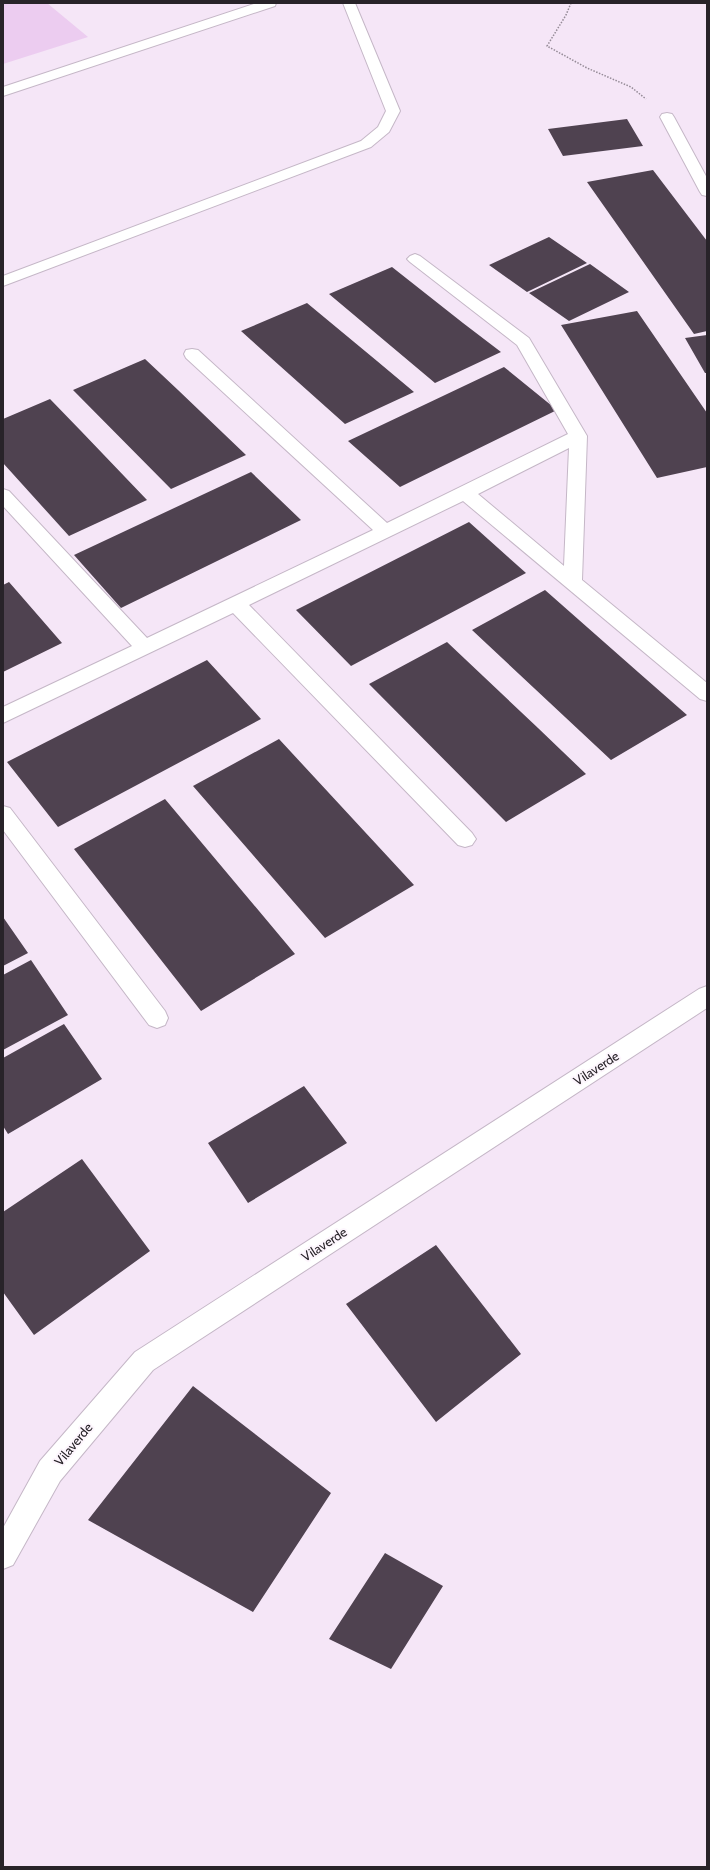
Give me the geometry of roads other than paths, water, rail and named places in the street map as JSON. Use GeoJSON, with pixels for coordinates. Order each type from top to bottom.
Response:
{"type":"FeatureCollection","features":[{"type":"Feature","properties":{"kind":"street"},"geometry":{"type":"LineString","coordinates":[[3,92],[270,3]]}},
{"type":"Feature","properties":{"kind":"street"},"geometry":{"type":"LineString","coordinates":[[3,282],[366,144],[384,129],[393,111],[349,3]]}},
{"type":"Feature","properties":{"kind":"street"},"geometry":{"type":"LineString","coordinates":[[667,117],[707,192]]}},
{"type":"Feature","properties":{"kind":"street"},"geometry":{"type":"LineString","coordinates":[[415,259],[523,342],[578,436],[573,582]]}},
{"type":"Feature","properties":{"kind":"street"},"geometry":{"type":"LineString","coordinates":[[192,354],[385,531]]}},
{"type":"Feature","properties":{"kind":"street"},"geometry":{"type":"LineString","coordinates":[[3,716],[466,493],[578,436]]}},
{"type":"Feature","properties":{"kind":"street"},"geometry":{"type":"LineString","coordinates":[[466,493],[707,694]]}},
{"type":"Feature","properties":{"kind":"street"},"geometry":{"type":"LineString","coordinates":[[3,495],[145,648]]}},
{"type":"Feature","properties":{"kind":"street"},"geometry":{"type":"LineString","coordinates":[[236,604],[465,839]]}},
{"type":"Feature","properties":{"kind":"street"},"geometry":{"type":"LineString","coordinates":[[3,814],[157,1018]]}},
{"type":"Feature","properties":{"kind":"street","name":"Vilaverde"},"geometry":{"type":"LineString","coordinates":[[3,1555],[50,1472],[144,1361],[707,996]]}}]}
